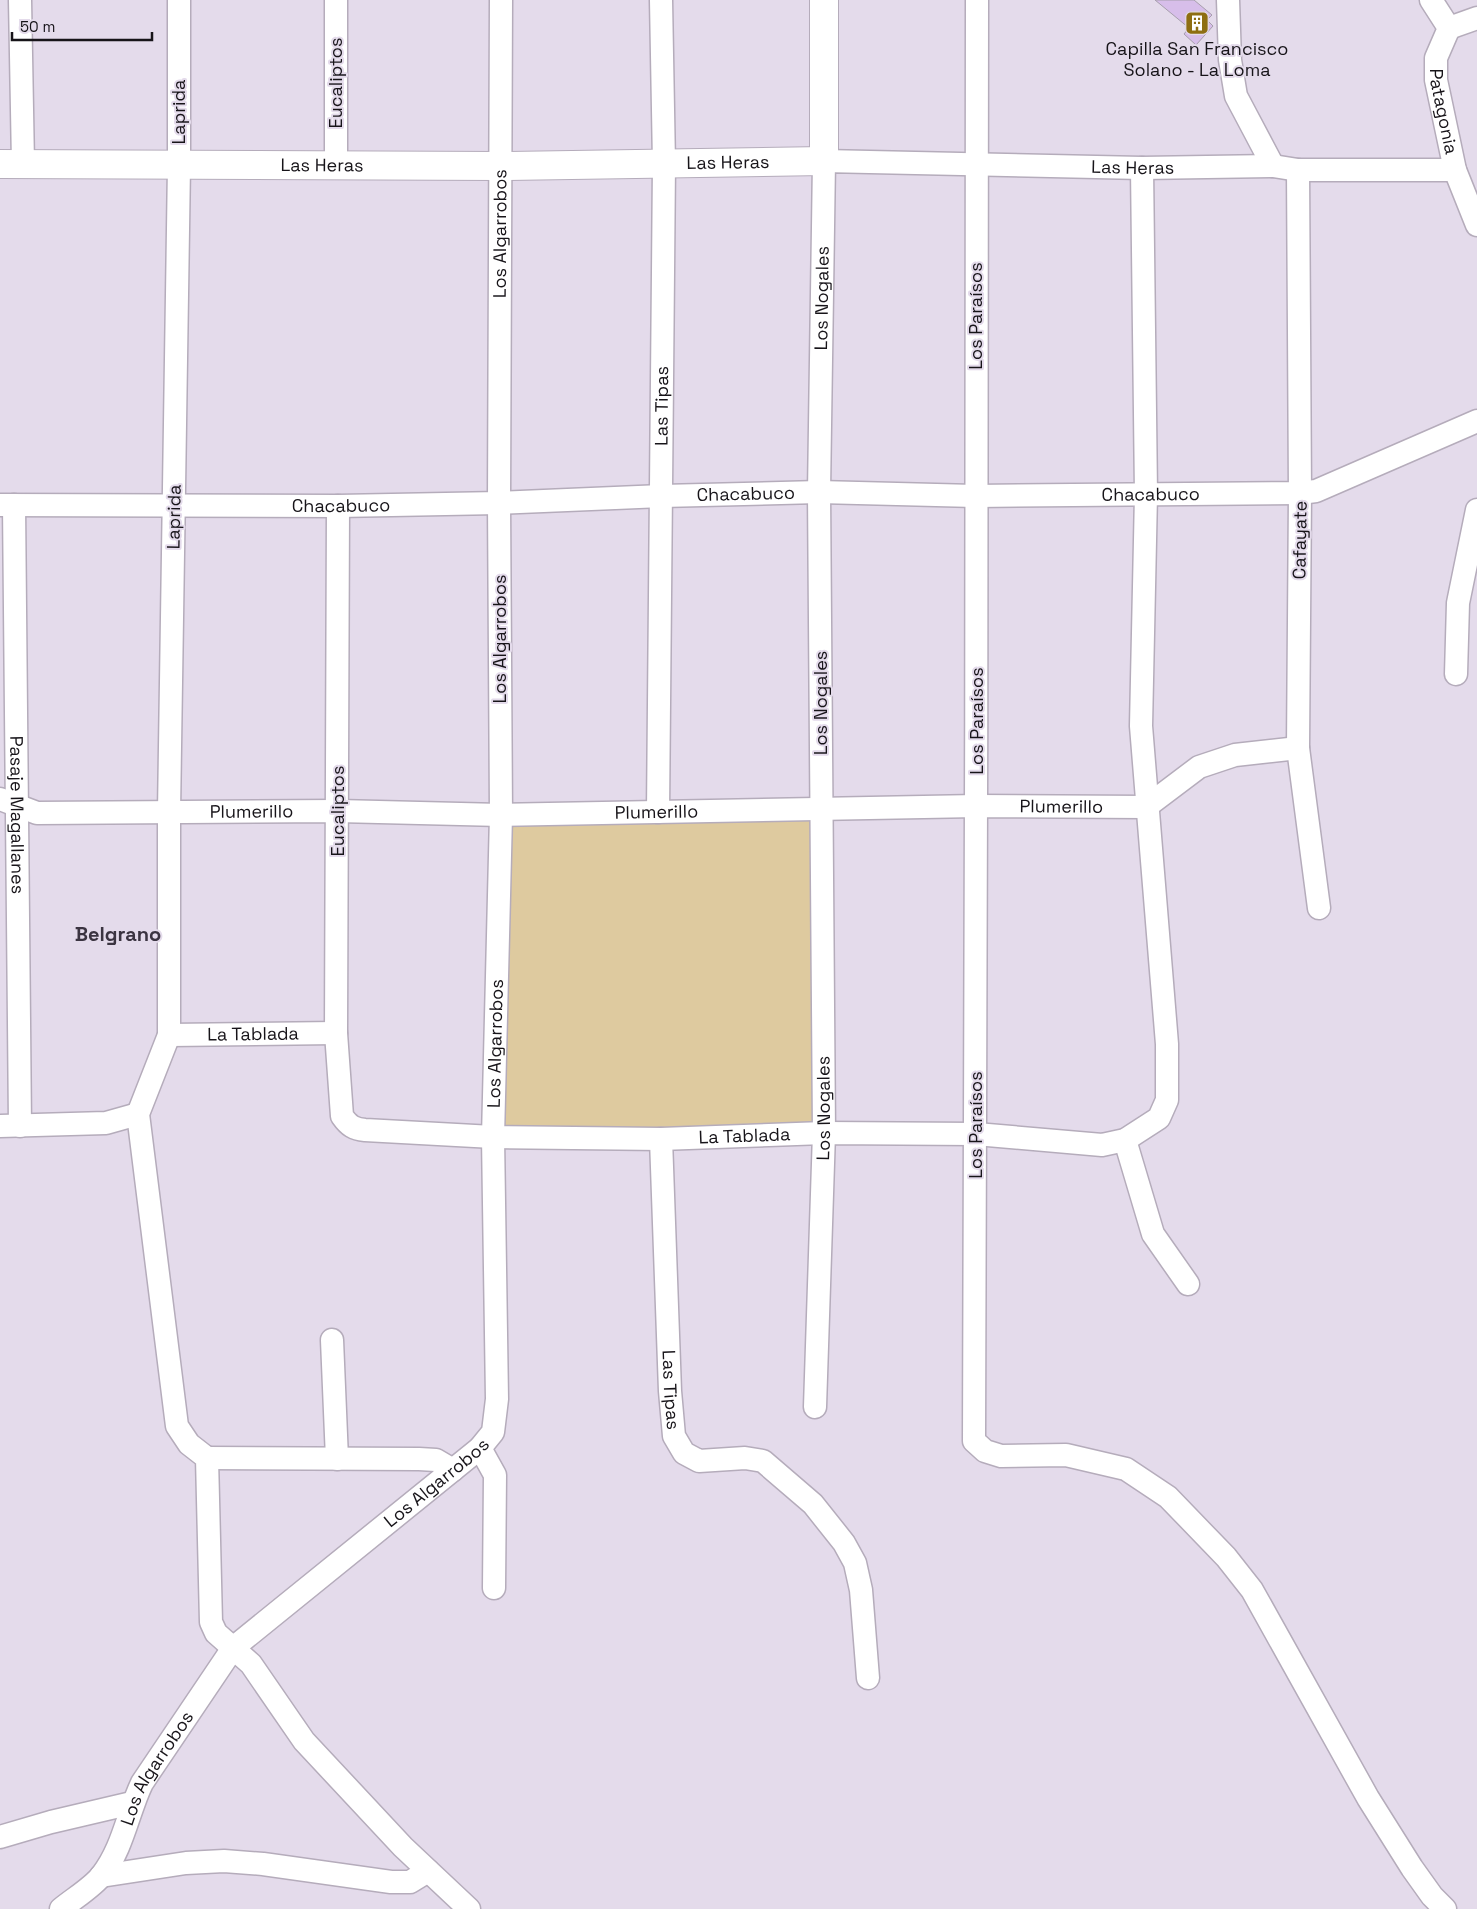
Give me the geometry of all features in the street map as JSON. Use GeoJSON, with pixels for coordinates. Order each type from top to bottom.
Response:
{"type":"FeatureCollection","features":[{"type":"Feature","properties":{"kind":"street"},"geometry":{"type":"LineString","coordinates":[[12,164],[20,0]]}},
{"type":"Feature","properties":{"kind":"street","name":"Laprida"},"geometry":{"type":"LineString","coordinates":[[169,1035],[169,812],[179,165],[178,0]]}},
{"type":"Feature","properties":{"kind":"street","name":"Eucaliptos"},"geometry":{"type":"LineString","coordinates":[[336,0],[336,165]]}},
{"type":"Feature","properties":{"kind":"street","name":"Los Algarrobos"},"geometry":{"type":"LineString","coordinates":[[61,1909],[101,1876],[115,1856],[132,1803],[142,1782],[233,1648],[480,1448],[493,1432],[497,1399],[494,1137],[500,815],[501,0]]}},
{"type":"Feature","properties":{"kind":"street","name":"Las Tipas"},"geometry":{"type":"LineString","coordinates":[[658,812],[664,164],[662,0]]}},
{"type":"Feature","properties":{"kind":"street","name":"Los Nogales"},"geometry":{"type":"LineString","coordinates":[[815,1406],[824,1134],[819,492],[824,162],[824,0]]}},
{"type":"Feature","properties":{"kind":"street","name":"Los Paraísos"},"geometry":{"type":"LineString","coordinates":[[977,0],[975,496],[977,806],[974,1441],[985,1451],[1001,1456],[1066,1455],[1126,1469],[1168,1497],[1226,1557],[1252,1590],[1368,1798],[1412,1868],[1432,1896],[1445,1909]]}},
{"type":"Feature","properties":{"kind":"street"},"geometry":{"type":"LineString","coordinates":[[1228,0],[1230,60],[1236,96],[1273,166]]}},
{"type":"Feature","properties":{"kind":"street"},"geometry":{"type":"LineString","coordinates":[[1431,0],[1449,28],[1477,18]]}},
{"type":"Feature","properties":{"kind":"street","name":"Patagonia"},"geometry":{"type":"LineString","coordinates":[[1449,28],[1436,58],[1436,80],[1454,170],[1477,225]]}},
{"type":"Feature","properties":{"kind":"street","name":"Las Heras"},"geometry":{"type":"LineString","coordinates":[[12,164],[500,166],[824,162],[1142,168],[1273,166],[1298,170],[1454,170]]}},
{"type":"Feature","properties":{"kind":"street","name":"La Tablada"},"geometry":{"type":"LineString","coordinates":[[342,1116],[354,1128],[494,1137],[661,1139],[824,1134],[976,1134],[1102,1145],[1124,1140],[1158,1118],[1167,1100],[1167,1044],[1146,807],[1141,726],[1146,494],[1142,168]]}},
{"type":"Feature","properties":{"kind":"street","name":"Cafayate"},"geometry":{"type":"LineString","coordinates":[[1298,170],[1300,493],[1298,748],[1319,908]]}},
{"type":"Feature","properties":{"kind":"street","name":"Chacabuco"},"geometry":{"type":"LineString","coordinates":[[7,505],[338,506],[499,503],[819,492],[975,496],[1300,493],[1316,491],[1477,421]]}},
{"type":"Feature","properties":{"kind":"street","name":"Pasaje Magallanes"},"geometry":{"type":"LineString","coordinates":[[7,505],[10,1126]]}},
{"type":"Feature","properties":{"kind":"street","name":"Eucaliptos"},"geometry":{"type":"LineString","coordinates":[[338,506],[336,1033],[342,1116]]}},
{"type":"Feature","properties":{"kind":"street"},"geometry":{"type":"LineString","coordinates":[[1456,674],[1458,603],[1477,510]]}},
{"type":"Feature","properties":{"kind":"street"},"geometry":{"type":"LineString","coordinates":[[1146,807],[1199,767],[1235,755],[1298,748]]}},
{"type":"Feature","properties":{"kind":"street","name":"Plumerillo"},"geometry":{"type":"LineString","coordinates":[[8,802],[37,812],[338,812],[500,815],[977,806],[1146,807]]}},
{"type":"Feature","properties":{"kind":"street","name":"La Tablada"},"geometry":{"type":"LineString","coordinates":[[169,1035],[336,1033]]}},
{"type":"Feature","properties":{"kind":"street"},"geometry":{"type":"LineString","coordinates":[[169,1035],[138,1114],[177,1426],[189,1444],[207,1458],[436,1460],[453,1470]]}},
{"type":"Feature","properties":{"kind":"street"},"geometry":{"type":"LineString","coordinates":[[10,1126],[106,1123],[138,1114]]}},
{"type":"Feature","properties":{"kind":"street","name":"Las Tipas"},"geometry":{"type":"LineString","coordinates":[[661,1139],[670,1391],[674,1436],[684,1453],[699,1461],[745,1458],[763,1461],[814,1504],[844,1543],[855,1563],[861,1590],[868,1678]]}},
{"type":"Feature","properties":{"kind":"street"},"geometry":{"type":"LineString","coordinates":[[1124,1140],[1153,1234],[1188,1284]]}},
{"type":"Feature","properties":{"kind":"street"},"geometry":{"type":"LineString","coordinates":[[332,1340],[337,1459]]}},
{"type":"Feature","properties":{"kind":"street"},"geometry":{"type":"LineString","coordinates":[[480,1448],[495,1476],[494,1588]]}},
{"type":"Feature","properties":{"kind":"street"},"geometry":{"type":"LineString","coordinates":[[207,1458],[211,1622],[216,1633],[251,1664],[304,1741],[403,1847],[469,1909]]}},
{"type":"Feature","properties":{"kind":"street"},"geometry":{"type":"LineString","coordinates":[[0,1837],[51,1822],[132,1803]]}},
{"type":"Feature","properties":{"kind":"street"},"geometry":{"type":"LineString","coordinates":[[101,1876],[186,1863],[224,1861],[263,1864],[391,1882],[410,1882],[428,1870]]}},
{"type":"Feature","properties":{"kind":"shaded area"},"geometry":{"type":"Polygon","coordinates":[[[822,808],[824,1133],[493,1137],[501,815],[822,808]]]}},
{"type":"Feature","properties":{"kind":"building","name":"Capilla San Francisco Solano - La Loma"},"geometry":{"type":"Polygon","coordinates":[[[1155,0],[1194,0],[1212,15],[1207,20],[1213,26],[1196,45],[1184,34],[1189,28],[1155,0]]]}},
{"type":"Feature","properties":{"kind":"place","name":"Capilla San Francisco Solano - La Loma"},"geometry":{"type":"Point","coordinates":[1197,23]}},
{"type":"Feature","properties":{"kind":"district","name":"Belgrano"},"geometry":{"type":"Point","coordinates":[118,934]}}]}
